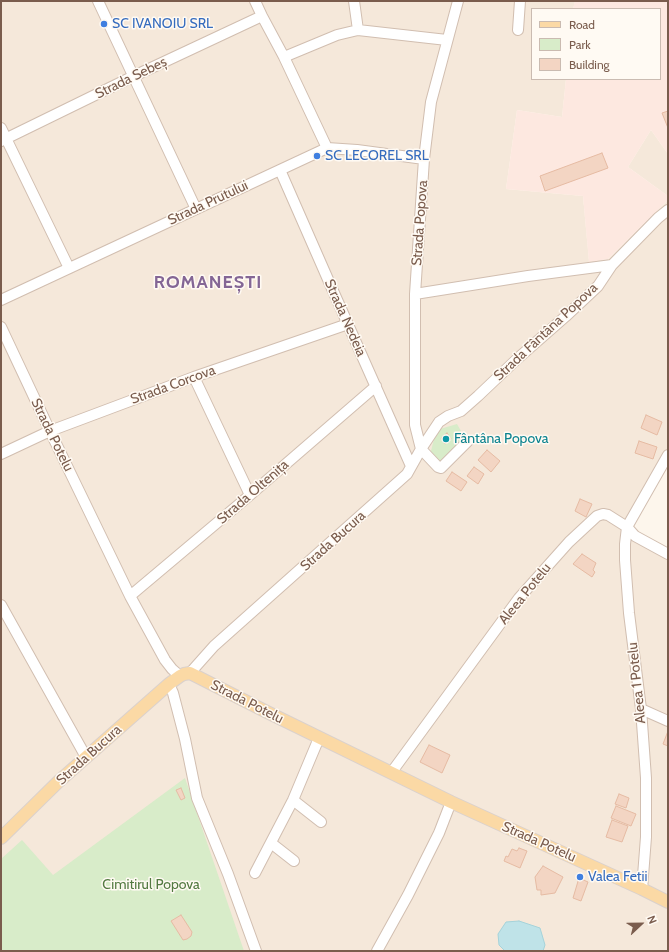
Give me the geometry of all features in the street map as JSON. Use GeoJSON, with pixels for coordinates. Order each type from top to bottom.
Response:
{"type":"FeatureCollection","features":[{"type":"Feature","properties":{"kind":"main road","name":"Strada Bucura"},"geometry":{"type":"LineString","coordinates":[[1,838],[58,782],[86,757],[169,684],[185,674]]}},
{"type":"Feature","properties":{"kind":"main road","name":"Strada Potelu"},"geometry":{"type":"LineString","coordinates":[[185,674],[451,802],[668,902]]}},
{"type":"Feature","properties":{"kind":"street"},"geometry":{"type":"LineString","coordinates":[[98,1],[196,209]]}},
{"type":"Feature","properties":{"kind":"street"},"geometry":{"type":"LineString","coordinates":[[255,1],[284,57],[327,148]]}},
{"type":"Feature","properties":{"kind":"street"},"geometry":{"type":"LineString","coordinates":[[354,1],[358,30]]}},
{"type":"Feature","properties":{"kind":"street","name":"Strada Popova"},"geometry":{"type":"LineString","coordinates":[[421,449],[415,425],[415,294],[424,159],[431,102],[458,1]]}},
{"type":"Feature","properties":{"kind":"street"},"geometry":{"type":"LineString","coordinates":[[518,30],[520,1]]}},
{"type":"Feature","properties":{"kind":"street","name":"Strada Sebeș"},"geometry":{"type":"LineString","coordinates":[[4,140],[134,76],[262,16]]}},
{"type":"Feature","properties":{"kind":"street"},"geometry":{"type":"LineString","coordinates":[[284,57],[338,35],[358,30],[447,40]]}},
{"type":"Feature","properties":{"kind":"street"},"geometry":{"type":"LineString","coordinates":[[1,128],[4,140],[69,268]]}},
{"type":"Feature","properties":{"kind":"street","name":"Strada Prutului"},"geometry":{"type":"LineString","coordinates":[[1,300],[327,148],[357,150],[424,159]]}},
{"type":"Feature","properties":{"kind":"street","name":"Strada Nedeia"},"geometry":{"type":"LineString","coordinates":[[280,170],[411,466]]}},
{"type":"Feature","properties":{"kind":"street","name":"Strada Fântâna Popova"},"geometry":{"type":"LineString","coordinates":[[421,449],[439,422],[448,416],[461,411],[566,316],[598,286],[612,265],[658,218],[668,210]]}},
{"type":"Feature","properties":{"kind":"street"},"geometry":{"type":"LineString","coordinates":[[415,294],[528,276],[612,265]]}},
{"type":"Feature","properties":{"kind":"street","name":"Strada Corcova"},"geometry":{"type":"LineString","coordinates":[[1,454],[50,430],[194,377],[348,324]]}},
{"type":"Feature","properties":{"kind":"street","name":"Strada Potelu"},"geometry":{"type":"LineString","coordinates":[[1,327],[130,596],[164,660],[172,669],[185,674]]}},
{"type":"Feature","properties":{"kind":"street"},"geometry":{"type":"LineString","coordinates":[[194,377],[250,495]]}},
{"type":"Feature","properties":{"kind":"street","name":"Strada Oltenița"},"geometry":{"type":"LineString","coordinates":[[130,596],[376,386]]}},
{"type":"Feature","properties":{"kind":"street"},"geometry":{"type":"LineString","coordinates":[[421,449],[438,467],[441,468],[468,441]]}},
{"type":"Feature","properties":{"kind":"street","name":"Strada Bucura"},"geometry":{"type":"LineString","coordinates":[[185,674],[214,646],[407,474],[421,449]]}},
{"type":"Feature","properties":{"kind":"street"},"geometry":{"type":"LineString","coordinates":[[668,455],[627,527],[634,536],[668,554]]}},
{"type":"Feature","properties":{"kind":"street","name":"Aleea Potelu"},"geometry":{"type":"LineString","coordinates":[[391,773],[519,598],[569,542],[597,516],[603,514],[608,515],[627,527]]}},
{"type":"Feature","properties":{"kind":"street","name":"Aleea 1 Potelu"},"geometry":{"type":"LineString","coordinates":[[627,527],[625,560],[629,613],[641,709],[646,785],[646,837],[642,889]]}},
{"type":"Feature","properties":{"kind":"street"},"geometry":{"type":"LineString","coordinates":[[1,605],[86,757]]}},
{"type":"Feature","properties":{"kind":"street"},"geometry":{"type":"LineString","coordinates":[[169,684],[174,693],[197,798],[228,874],[256,951]]}},
{"type":"Feature","properties":{"kind":"street"},"geometry":{"type":"LineString","coordinates":[[641,709],[668,721]]}},
{"type":"Feature","properties":{"kind":"street"},"geometry":{"type":"LineString","coordinates":[[256,873],[293,800],[319,738]]}},
{"type":"Feature","properties":{"kind":"street"},"geometry":{"type":"LineString","coordinates":[[293,800],[321,822]]}},
{"type":"Feature","properties":{"kind":"street"},"geometry":{"type":"LineString","coordinates":[[377,951],[408,895],[439,833],[451,802]]}},
{"type":"Feature","properties":{"kind":"street"},"geometry":{"type":"LineString","coordinates":[[271,843],[294,861]]}},
{"type":"Feature","properties":{"kind":"shaded area"},"geometry":{"type":"Polygon","coordinates":[[[1,1],[575,1],[573,8],[531,8],[531,80],[566,80],[562,117],[517,110],[506,189],[583,196],[589,261],[608,259],[668,200],[668,456],[625,530],[668,550],[668,951],[1,951],[1,1]]]}},
{"type":"Feature","properties":{"kind":"shaded area"},"geometry":{"type":"Polygon","coordinates":[[[575,1],[668,1],[668,154],[651,130],[628,167],[668,196],[668,200],[608,259],[589,262],[583,196],[506,189],[517,110],[562,117],[566,80],[661,80],[661,8],[573,8],[575,1]]]}},
{"type":"Feature","properties":{"kind":"shaded area"},"geometry":{"type":"Polygon","coordinates":[[[651,130],[668,154],[668,196],[628,167],[651,130]]]}},
{"type":"Feature","properties":{"kind":"green space"},"geometry":{"type":"Polygon","coordinates":[[[457,424],[461,431],[460,445],[439,464],[430,455],[435,435],[440,429],[457,424]]]}},
{"type":"Feature","properties":{"kind":"green space","name":"Cimitirul Popova"},"geometry":{"type":"Polygon","coordinates":[[[185,778],[244,951],[1,951],[1,859],[22,840],[53,875],[185,778]]]}},
{"type":"Feature","properties":{"kind":"water"},"geometry":{"type":"Polygon","coordinates":[[[519,921],[540,928],[545,945],[543,951],[505,951],[499,945],[498,934],[506,922],[519,921]]]}},
{"type":"Feature","properties":{"kind":"building"},"geometry":{"type":"Polygon","coordinates":[[[668,111],[668,128],[662,113],[668,111]]]}},
{"type":"Feature","properties":{"kind":"building"},"geometry":{"type":"Polygon","coordinates":[[[602,153],[608,168],[545,191],[540,176],[602,153]]]}},
{"type":"Feature","properties":{"kind":"building"},"geometry":{"type":"Polygon","coordinates":[[[646,415],[662,422],[657,435],[641,428],[646,415]]]}},
{"type":"Feature","properties":{"kind":"building","name":"Fântâna Popova"},"geometry":{"type":"Polygon","coordinates":[[[447,433],[451,439],[445,444],[441,438],[447,433]]]}},
{"type":"Feature","properties":{"kind":"building"},"geometry":{"type":"Polygon","coordinates":[[[639,441],[657,447],[653,459],[635,453],[639,441]]]}},
{"type":"Feature","properties":{"kind":"building"},"geometry":{"type":"Polygon","coordinates":[[[487,450],[500,461],[491,472],[478,460],[487,450]]]}},
{"type":"Feature","properties":{"kind":"building"},"geometry":{"type":"Polygon","coordinates":[[[474,467],[484,474],[478,484],[467,476],[474,467]]]}},
{"type":"Feature","properties":{"kind":"building"},"geometry":{"type":"Polygon","coordinates":[[[452,472],[467,482],[461,491],[446,481],[452,472]]]}},
{"type":"Feature","properties":{"kind":"building"},"geometry":{"type":"Polygon","coordinates":[[[580,499],[592,504],[586,517],[575,511],[580,499]]]}},
{"type":"Feature","properties":{"kind":"building"},"geometry":{"type":"Polygon","coordinates":[[[582,554],[596,563],[593,570],[595,572],[592,577],[573,564],[582,554]]]}},
{"type":"Feature","properties":{"kind":"building"},"geometry":{"type":"Polygon","coordinates":[[[668,731],[668,746],[663,744],[668,731]]]}},
{"type":"Feature","properties":{"kind":"building"},"geometry":{"type":"Polygon","coordinates":[[[429,745],[450,755],[442,773],[420,762],[429,745]]]}},
{"type":"Feature","properties":{"kind":"building"},"geometry":{"type":"Polygon","coordinates":[[[181,788],[185,798],[181,800],[176,790],[181,788]]]}},
{"type":"Feature","properties":{"kind":"building"},"geometry":{"type":"Polygon","coordinates":[[[619,794],[629,798],[626,808],[615,804],[619,794]]]}},
{"type":"Feature","properties":{"kind":"building"},"geometry":{"type":"Polygon","coordinates":[[[616,806],[636,814],[631,826],[611,818],[616,806]]]}},
{"type":"Feature","properties":{"kind":"building"},"geometry":{"type":"Polygon","coordinates":[[[612,820],[628,826],[622,842],[606,837],[612,820]]]}},
{"type":"Feature","properties":{"kind":"building"},"geometry":{"type":"Polygon","coordinates":[[[519,848],[527,851],[520,868],[504,861],[512,849],[517,851],[519,848]]]}},
{"type":"Feature","properties":{"kind":"building"},"geometry":{"type":"Polygon","coordinates":[[[543,866],[563,877],[555,893],[541,895],[541,890],[537,890],[535,877],[543,866]]]}},
{"type":"Feature","properties":{"kind":"building"},"geometry":{"type":"Polygon","coordinates":[[[579,878],[588,882],[581,901],[573,898],[579,878]]]}},
{"type":"Feature","properties":{"kind":"building"},"geometry":{"type":"Polygon","coordinates":[[[181,915],[192,932],[191,936],[183,940],[171,921],[181,915]]]}},
{"type":"Feature","properties":{"kind":"place","name":"SC IVANOIU SRL"},"geometry":{"type":"Point","coordinates":[104,24]}},
{"type":"Feature","properties":{"kind":"place","name":"SC LECOREL SRL"},"geometry":{"type":"Point","coordinates":[317,156]}},
{"type":"Feature","properties":{"kind":"place","name":"Fântâna Popova"},"geometry":{"type":"Point","coordinates":[446,439]}},
{"type":"Feature","properties":{"kind":"place","name":"Valea Fetii"},"geometry":{"type":"Point","coordinates":[580,877]}},
{"type":"Feature","properties":{"kind":"district","name":"ROMANEȘTI"},"geometry":{"type":"Point","coordinates":[208,283]}}]}
